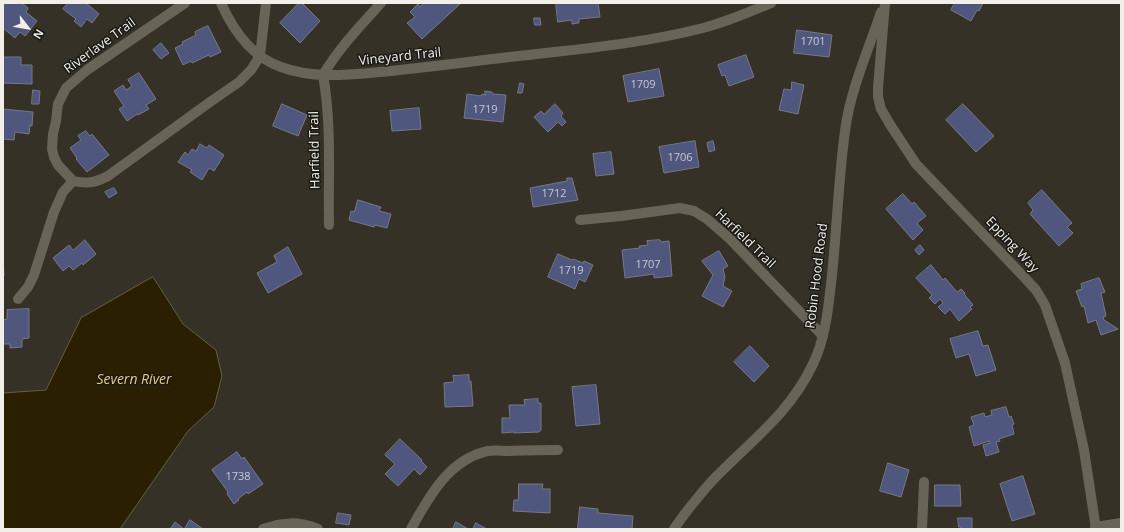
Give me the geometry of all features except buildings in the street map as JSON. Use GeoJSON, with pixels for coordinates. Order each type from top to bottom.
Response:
{"type":"FeatureCollection","features":[{"type":"Feature","properties":{"kind":"street","name":"Riverlave Trail"},"geometry":{"type":"LineString","coordinates":[[72,181],[58,165],[52,149],[58,104],[66,88],[87,70],[185,3]]}},
{"type":"Feature","properties":{"kind":"street","name":"Vineyard Trail"},"geometry":{"type":"LineString","coordinates":[[221,3],[233,26],[249,46],[260,56],[283,68],[302,73],[323,75],[344,75],[415,69],[544,52],[622,45],[704,28],[725,22],[771,3]]}},
{"type":"Feature","properties":{"kind":"street"},"geometry":{"type":"LineString","coordinates":[[18,299],[28,287],[34,275],[58,202],[63,192],[72,181],[91,183],[108,176],[239,82],[251,70],[260,56],[266,3]]}},
{"type":"Feature","properties":{"kind":"street"},"geometry":{"type":"LineString","coordinates":[[323,75],[333,59],[351,36],[381,3]]}},
{"type":"Feature","properties":{"kind":"street","name":"Robin Hood Road"},"geometry":{"type":"LineString","coordinates":[[674,529],[692,504],[712,481],[779,416],[804,382],[814,362],[823,336],[829,304],[845,130],[851,100],[884,3]]}},
{"type":"Feature","properties":{"kind":"street","name":"Epping Way"},"geometry":{"type":"LineString","coordinates":[[884,3],[878,88],[878,97],[881,109],[916,164],[1036,290],[1045,305],[1065,363],[1084,450],[1096,528]]}},
{"type":"Feature","properties":{"kind":"street","name":"Harfield Trail"},"geometry":{"type":"LineString","coordinates":[[323,75],[329,124],[328,225]]}},
{"type":"Feature","properties":{"kind":"street","name":"Harfield Trail"},"geometry":{"type":"LineString","coordinates":[[580,220],[680,208],[694,211],[707,219],[730,239],[823,336]]}},
{"type":"Feature","properties":{"kind":"street"},"geometry":{"type":"LineString","coordinates":[[411,529],[425,503],[444,478],[458,465],[472,456],[488,451],[558,450]]}},
{"type":"Feature","properties":{"kind":"street"},"geometry":{"type":"LineString","coordinates":[[922,529],[924,482]]}},
{"type":"Feature","properties":{"kind":"street"},"geometry":{"type":"LineString","coordinates":[[263,529],[289,523],[301,524],[318,529]]}},
{"type":"Feature","properties":{"kind":"street"},"geometry":{"type":"LineString","coordinates":[[1096,528],[1121,523]]}},
{"type":"Feature","properties":{"kind":"water","name":"Severn River"},"geometry":{"type":"Polygon","coordinates":[[[153,277],[183,324],[216,350],[222,376],[214,407],[188,431],[120,529],[3,529],[3,393],[46,390],[81,318],[153,277]]]}}]}
